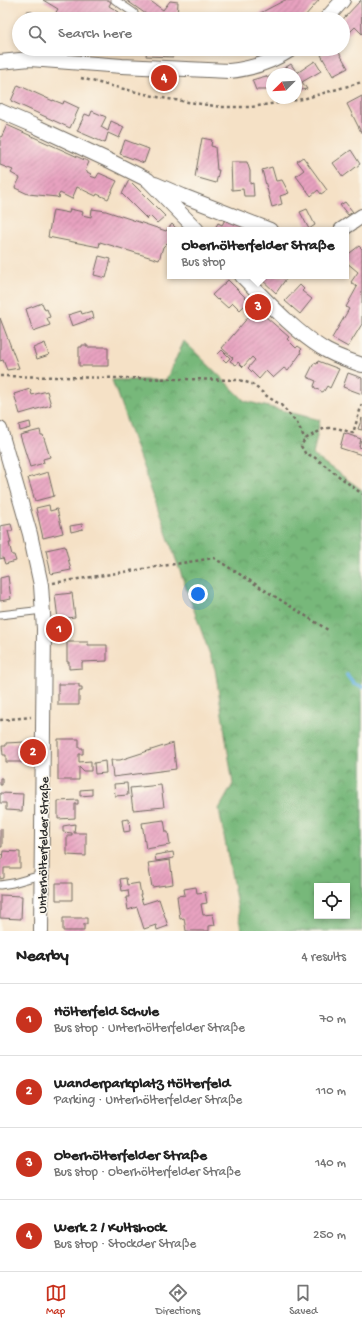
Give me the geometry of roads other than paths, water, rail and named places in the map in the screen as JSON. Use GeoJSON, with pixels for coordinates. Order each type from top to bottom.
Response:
{"type":"FeatureCollection","features":[{"type":"Feature","properties":{"kind":"street"},"geometry":{"type":"LineString","coordinates":[[332,12],[343,0]]}},
{"type":"Feature","properties":{"kind":"street"},"geometry":{"type":"LineString","coordinates":[[0,62],[32,57],[122,66],[229,71],[245,70],[280,56]]}},
{"type":"Feature","properties":{"kind":"street"},"geometry":{"type":"LineString","coordinates":[[0,112],[42,129],[183,196],[262,227]]}},
{"type":"Feature","properties":{"kind":"street"},"geometry":{"type":"LineString","coordinates":[[148,180],[194,227]]}},
{"type":"Feature","properties":{"kind":"street"},"geometry":{"type":"LineString","coordinates":[[346,227],[362,216]]}},
{"type":"Feature","properties":{"kind":"street"},"geometry":{"type":"LineString","coordinates":[[245,279],[265,300],[309,339],[338,357],[362,365]]}},
{"type":"Feature","properties":{"kind":"street","name":"Unterhölterfelder Straße"},"geometry":{"type":"LineString","coordinates":[[0,429],[30,534],[41,585],[43,610],[44,715],[41,931]]}},
{"type":"Feature","properties":{"kind":"lane"},"geometry":{"type":"LineString","coordinates":[[115,0],[133,12]]}},
{"type":"Feature","properties":{"kind":"lane"},"geometry":{"type":"LineString","coordinates":[[0,616],[43,610]]}},
{"type":"Feature","properties":{"kind":"lane"},"geometry":{"type":"LineString","coordinates":[[0,885],[42,875]]}},
{"type":"Feature","properties":{"kind":"waterway"},"geometry":{"type":"LineString","coordinates":[[347,675],[354,684],[362,687]]}},
{"type":"Feature","properties":{"kind":"place","name":"Werk 2 / Kultshock"},"geometry":{"type":"Point","coordinates":[164,78]}},
{"type":"Feature","properties":{"kind":"place","name":"Oberhölterfelder Straße"},"geometry":{"type":"Point","coordinates":[258,307]}},
{"type":"Feature","properties":{"kind":"place","name":"Hölterfeld Schule"},"geometry":{"type":"Point","coordinates":[59,629]}},
{"type":"Feature","properties":{"kind":"place","name":"Wanderparkplatz Hölterfeld"},"geometry":{"type":"Point","coordinates":[33,752]}}]}
